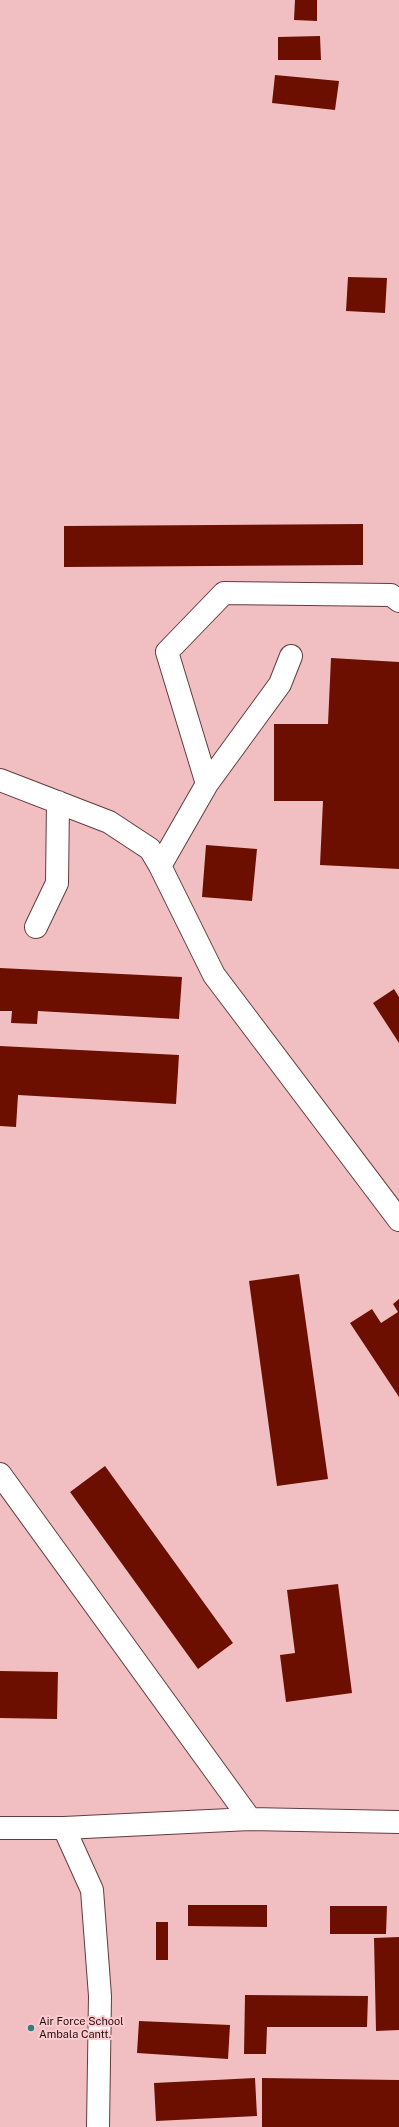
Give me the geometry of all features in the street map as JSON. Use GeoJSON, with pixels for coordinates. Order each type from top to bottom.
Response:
{"type":"FeatureCollection","features":[{"type":"Feature","properties":{"kind":"street"},"geometry":{"type":"LineString","coordinates":[[207,784],[167,652],[224,593],[391,595],[399,601]]}},
{"type":"Feature","properties":{"kind":"street"},"geometry":{"type":"LineString","coordinates":[[160,866],[207,784],[280,684],[291,656]]}},
{"type":"Feature","properties":{"kind":"street"},"geometry":{"type":"LineString","coordinates":[[0,780],[109,822],[150,849],[160,866],[214,975],[399,1220]]}},
{"type":"Feature","properties":{"kind":"street"},"geometry":{"type":"LineString","coordinates":[[36,927],[57,883],[58,802]]}},
{"type":"Feature","properties":{"kind":"street"},"geometry":{"type":"LineString","coordinates":[[0,1474],[250,1819]]}},
{"type":"Feature","properties":{"kind":"street"},"geometry":{"type":"LineString","coordinates":[[0,1828],[64,1828],[250,1819],[399,1822]]}},
{"type":"Feature","properties":{"kind":"street"},"geometry":{"type":"LineString","coordinates":[[64,1828],[92,1890],[100,1996],[98,2127]]}},
{"type":"Feature","properties":{"kind":"building"},"geometry":{"type":"Polygon","coordinates":[[[295,0],[317,0],[317,21],[294,20],[295,0]]]}},
{"type":"Feature","properties":{"kind":"building"},"geometry":{"type":"Polygon","coordinates":[[[320,36],[321,60],[278,60],[278,37],[320,36]]]}},
{"type":"Feature","properties":{"kind":"building"},"geometry":{"type":"Polygon","coordinates":[[[275,75],[339,81],[335,110],[272,103],[275,75]]]}},
{"type":"Feature","properties":{"kind":"building"},"geometry":{"type":"Polygon","coordinates":[[[348,277],[387,278],[385,313],[346,311],[348,277]]]}},
{"type":"Feature","properties":{"kind":"building"},"geometry":{"type":"Polygon","coordinates":[[[363,524],[363,565],[64,567],[64,526],[363,524]]]}},
{"type":"Feature","properties":{"kind":"building"},"geometry":{"type":"Polygon","coordinates":[[[331,658],[399,662],[399,869],[320,865],[323,801],[274,801],[274,724],[328,724],[331,658]]]}},
{"type":"Feature","properties":{"kind":"building"},"geometry":{"type":"Polygon","coordinates":[[[206,845],[257,849],[252,901],[202,897],[206,845]]]}},
{"type":"Feature","properties":{"kind":"building"},"geometry":{"type":"Polygon","coordinates":[[[0,968],[182,977],[179,1019],[38,1011],[37,1024],[11,1023],[12,1011],[0,1011],[0,968]]]}},
{"type":"Feature","properties":{"kind":"building"},"geometry":{"type":"Polygon","coordinates":[[[394,989],[399,997],[399,1043],[373,1003],[394,989]]]}},
{"type":"Feature","properties":{"kind":"building"},"geometry":{"type":"Polygon","coordinates":[[[0,1046],[179,1055],[176,1104],[18,1095],[16,1127],[0,1126],[0,1046]]]}},
{"type":"Feature","properties":{"kind":"building"},"geometry":{"type":"Polygon","coordinates":[[[299,1274],[328,1479],[277,1486],[249,1281],[299,1274]]]}},
{"type":"Feature","properties":{"kind":"building"},"geometry":{"type":"Polygon","coordinates":[[[399,1299],[399,1397],[350,1323],[372,1309],[381,1323],[398,1312],[393,1304],[399,1299]]]}},
{"type":"Feature","properties":{"kind":"building"},"geometry":{"type":"Polygon","coordinates":[[[105,1466],[233,1643],[198,1669],[70,1492],[105,1466]]]}},
{"type":"Feature","properties":{"kind":"building"},"geometry":{"type":"Polygon","coordinates":[[[338,1584],[352,1693],[286,1702],[280,1655],[295,1653],[287,1590],[338,1584]]]}},
{"type":"Feature","properties":{"kind":"building"},"geometry":{"type":"Polygon","coordinates":[[[0,1671],[58,1672],[57,1719],[0,1718],[0,1671]]]}},
{"type":"Feature","properties":{"kind":"building"},"geometry":{"type":"Polygon","coordinates":[[[188,1905],[267,1905],[267,1927],[188,1926],[188,1905]]]}},
{"type":"Feature","properties":{"kind":"building"},"geometry":{"type":"Polygon","coordinates":[[[330,1906],[387,1906],[386,1934],[330,1934],[330,1906]]]}},
{"type":"Feature","properties":{"kind":"building"},"geometry":{"type":"Polygon","coordinates":[[[156,1922],[168,1922],[168,1960],[156,1960],[156,1922]]]}},
{"type":"Feature","properties":{"kind":"building"},"geometry":{"type":"Polygon","coordinates":[[[399,1937],[399,2030],[376,2031],[374,1938],[399,1937]]]}},
{"type":"Feature","properties":{"kind":"building"},"geometry":{"type":"Polygon","coordinates":[[[245,1995],[368,1996],[367,2027],[267,2027],[266,2054],[244,2054],[245,1995]]]}},
{"type":"Feature","properties":{"kind":"building"},"geometry":{"type":"Polygon","coordinates":[[[139,2021],[230,2025],[228,2059],[137,2053],[139,2021]]]}},
{"type":"Feature","properties":{"kind":"building"},"geometry":{"type":"Polygon","coordinates":[[[255,2078],[257,2116],[156,2121],[154,2083],[255,2078]]]}},
{"type":"Feature","properties":{"kind":"building"},"geometry":{"type":"Polygon","coordinates":[[[262,2078],[399,2080],[399,2127],[262,2127],[262,2078]]]}},
{"type":"Feature","properties":{"kind":"place","name":"Air Force School Ambala Cantt."},"geometry":{"type":"Point","coordinates":[31,2028]}}]}
